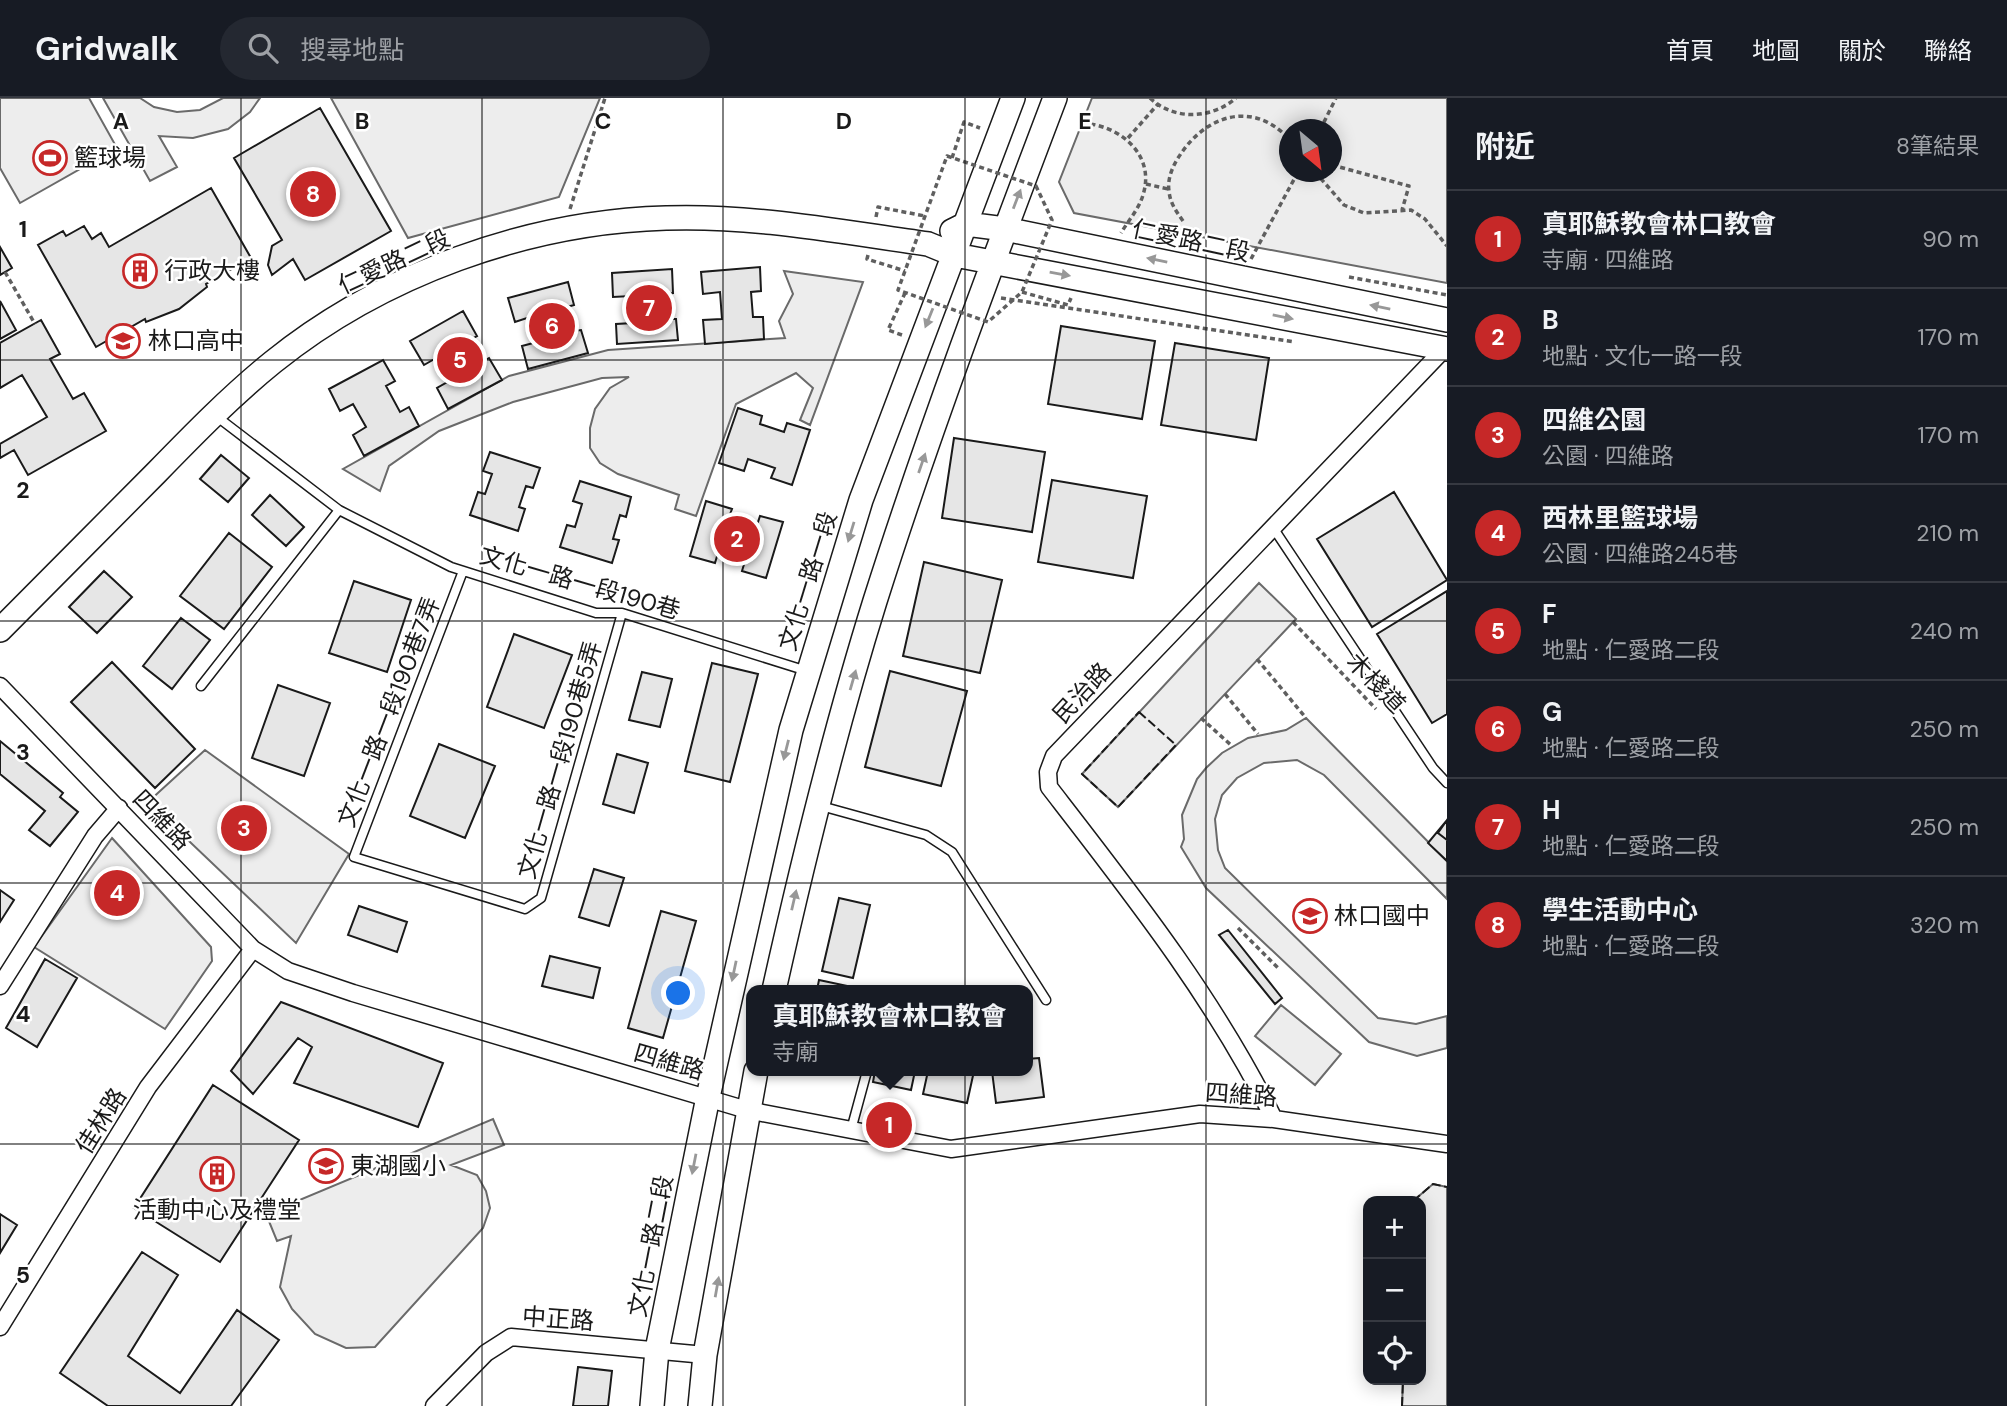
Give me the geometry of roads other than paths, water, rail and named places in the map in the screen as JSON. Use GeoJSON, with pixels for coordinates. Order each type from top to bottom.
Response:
{"type":"FeatureCollection","features":[{"type":"Feature","properties":{"kind":"main road","name":"文化一路一段"},"geometry":{"type":"LineString","coordinates":[[708,1097],[744,924],[808,672],[861,500],[1013,98]]}},
{"type":"Feature","properties":{"kind":"main road"},"geometry":{"type":"LineString","coordinates":[[775,985],[818,805],[875,603],[993,262],[1055,98]]}},
{"type":"Feature","properties":{"kind":"main road","name":"仁愛路二段"},"geometry":{"type":"LineString","coordinates":[[0,630],[214,415],[273,362],[348,310],[452,261],[563,231],[664,218],[742,218],[928,244],[955,255],[1446,345]]}},
{"type":"Feature","properties":{"kind":"main road","name":"仁愛路二段"},"geometry":{"type":"LineString","coordinates":[[966,224],[1005,229],[1447,320]]}},
{"type":"Feature","properties":{"kind":"main road"},"geometry":{"type":"LineString","coordinates":[[928,244],[966,224]]}},
{"type":"Feature","properties":{"kind":"main road"},"geometry":{"type":"LineString","coordinates":[[700,1406],[705,1355],[755,1076]]}},
{"type":"Feature","properties":{"kind":"main road","name":"文化一路二段"},"geometry":{"type":"LineString","coordinates":[[652,1406],[657,1350],[708,1097]]}},
{"type":"Feature","properties":{"kind":"street","name":"民治路"},"geometry":{"type":"LineString","coordinates":[[1274,1119],[1248,1066],[1142,907],[1049,787],[1048,772],[1054,756],[1446,345]]}},
{"type":"Feature","properties":{"kind":"street","name":"四維路"},"geometry":{"type":"LineString","coordinates":[[0,686],[253,949],[288,971],[353,993],[747,1110],[951,1149],[1200,1114],[1274,1119],[1447,1144]]}},
{"type":"Feature","properties":{"kind":"street"},"geometry":{"type":"LineString","coordinates":[[0,986],[95,836],[119,808]]}},
{"type":"Feature","properties":{"kind":"street","name":"佳林路"},"geometry":{"type":"LineString","coordinates":[[0,1327],[148,1087],[253,949]]}},
{"type":"Feature","properties":{"kind":"street","name":"中正路"},"geometry":{"type":"LineString","coordinates":[[434,1406],[486,1353],[511,1337],[705,1355]]}},
{"type":"Feature","properties":{"kind":"lane","name":"文化一路一段190巷"},"geometry":{"type":"LineString","coordinates":[[214,415],[339,510],[463,570],[596,612],[622,613],[808,672]]}},
{"type":"Feature","properties":{"kind":"lane"},"geometry":{"type":"LineString","coordinates":[[201,686],[339,510]]}},
{"type":"Feature","properties":{"kind":"lane"},"geometry":{"type":"LineString","coordinates":[[1272,525],[1433,768],[1447,783]]}},
{"type":"Feature","properties":{"kind":"lane","name":"文化一路一段190巷7弄"},"geometry":{"type":"LineString","coordinates":[[463,570],[354,857],[525,909]]}},
{"type":"Feature","properties":{"kind":"lane","name":"文化一路一段190巷5弄"},"geometry":{"type":"LineString","coordinates":[[525,909],[541,898],[622,613]]}},
{"type":"Feature","properties":{"kind":"lane"},"geometry":{"type":"LineString","coordinates":[[818,805],[926,835],[953,852],[1046,1000]]}},
{"type":"Feature","properties":{"kind":"lane"},"geometry":{"type":"LineString","coordinates":[[851,1130],[866,1076]]}},
{"type":"Feature","properties":{"kind":"place","name":"籃球場"},"geometry":{"type":"Point","coordinates":[50,158]}},
{"type":"Feature","properties":{"kind":"place","name":"學生活動中心"},"geometry":{"type":"Point","coordinates":[313,194]}},
{"type":"Feature","properties":{"kind":"place","name":"行政大樓"},"geometry":{"type":"Point","coordinates":[140,271]}},
{"type":"Feature","properties":{"kind":"place","name":"H"},"geometry":{"type":"Point","coordinates":[649,308]}},
{"type":"Feature","properties":{"kind":"place","name":"G"},"geometry":{"type":"Point","coordinates":[552,326]}},
{"type":"Feature","properties":{"kind":"place","name":"林口高中"},"geometry":{"type":"Point","coordinates":[123,341]}},
{"type":"Feature","properties":{"kind":"place","name":"F"},"geometry":{"type":"Point","coordinates":[460,360]}},
{"type":"Feature","properties":{"kind":"place","name":"B"},"geometry":{"type":"Point","coordinates":[737,539]}},
{"type":"Feature","properties":{"kind":"place","name":"四維公園"},"geometry":{"type":"Point","coordinates":[244,828]}},
{"type":"Feature","properties":{"kind":"place","name":"西林里籃球場"},"geometry":{"type":"Point","coordinates":[117,893]}},
{"type":"Feature","properties":{"kind":"place","name":"林口國中"},"geometry":{"type":"Point","coordinates":[1310,916]}},
{"type":"Feature","properties":{"kind":"place","name":"真耶穌教會林口教會"},"geometry":{"type":"Point","coordinates":[889,1125]}},
{"type":"Feature","properties":{"kind":"place","name":"東湖國小"},"geometry":{"type":"Point","coordinates":[326,1166]}},
{"type":"Feature","properties":{"kind":"place","name":"活動中心及禮堂"},"geometry":{"type":"Point","coordinates":[217,1174]}}]}
